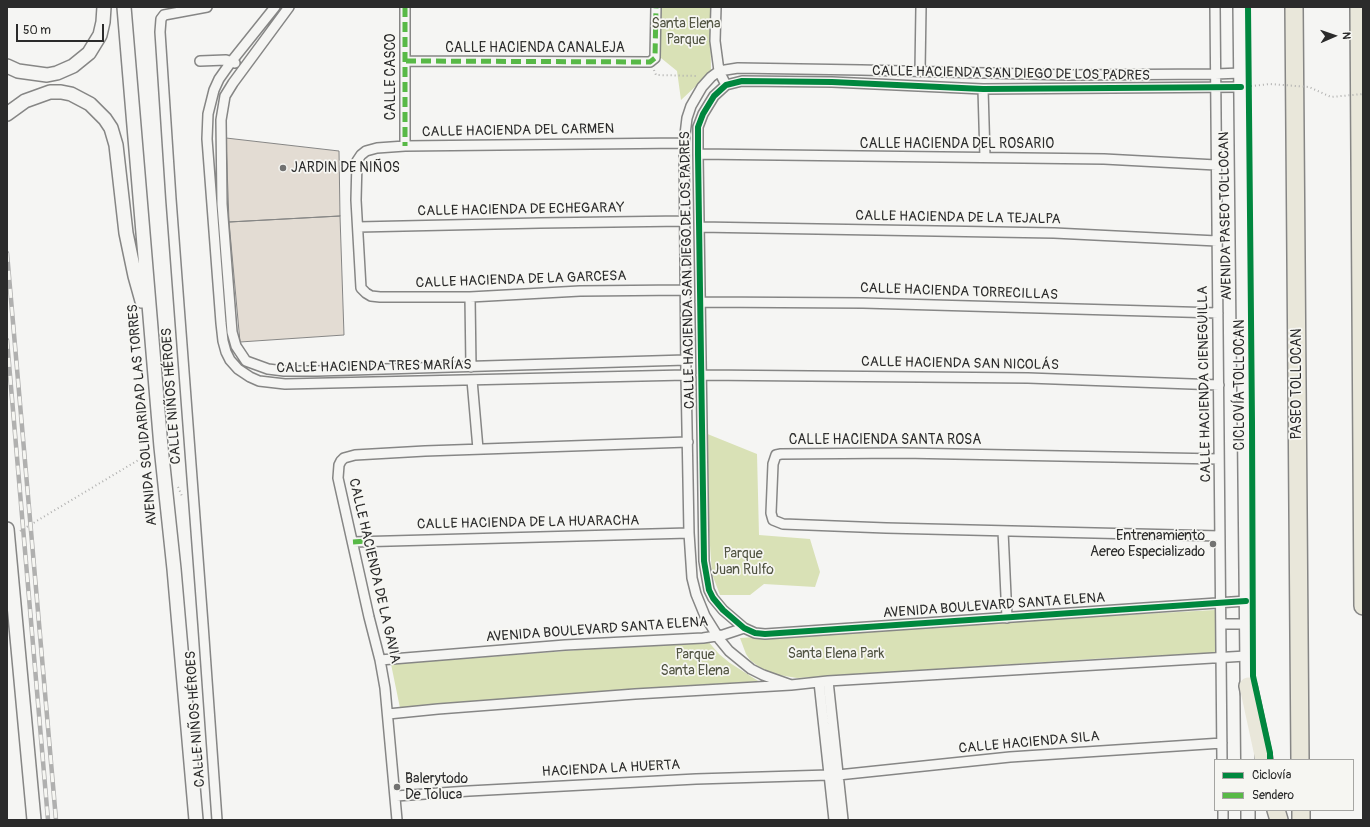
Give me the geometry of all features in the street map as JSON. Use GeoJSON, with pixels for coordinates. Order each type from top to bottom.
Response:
{"type":"FeatureCollection","features":[{"type":"Feature","properties":{"kind":"highway","name":"PASEO TOLLOCAN"},"geometry":{"type":"LineString","coordinates":[[1294,7],[1300,759]]}},
{"type":"Feature","properties":{"kind":"highway"},"geometry":{"type":"LineString","coordinates":[[1359,7],[1363,606]]}},
{"type":"Feature","properties":{"kind":"highway"},"geometry":{"type":"LineString","coordinates":[[1248,686],[1264,759]]}},
{"type":"Feature","properties":{"kind":"main road"},"geometry":{"type":"LineString","coordinates":[[7,66],[18,71],[47,75],[57,73],[73,66],[89,53],[97,40],[103,22],[104,7]]}},
{"type":"Feature","properties":{"kind":"main road","name":"AVENIDA SOLIDARIDAD LAS TORRES"},"geometry":{"type":"LineString","coordinates":[[124,7],[150,326],[174,569],[196,820]]}},
{"type":"Feature","properties":{"kind":"main road","name":"AVENIDA PASEO TOLLOCAN"},"geometry":{"type":"LineString","coordinates":[[1240,7],[1244,84],[1246,656],[1248,686],[1248,759]]}},
{"type":"Feature","properties":{"kind":"main road"},"geometry":{"type":"LineString","coordinates":[[7,114],[25,101],[50,92],[61,92],[71,94],[90,104],[106,119],[111,128],[116,145],[126,233],[135,276],[150,326]]}},
{"type":"Feature","properties":{"kind":"main road"},"geometry":{"type":"LineString","coordinates":[[7,533],[34,820]]}},
{"type":"Feature","properties":{"kind":"street","name":"CALLE NIÑOS HÉROES"},"geometry":{"type":"LineString","coordinates":[[207,7],[164,15],[161,19],[160,32],[217,820]]}},
{"type":"Feature","properties":{"kind":"street","name":"CALLE HACIENDA TRES MARÍAS"},"geometry":{"type":"LineString","coordinates":[[275,7],[219,79],[214,90],[208,114],[207,139],[222,335],[226,352],[230,360],[238,369],[250,377],[260,381],[285,384],[686,375]]}},
{"type":"Feature","properties":{"kind":"street"},"geometry":{"type":"LineString","coordinates":[[238,369],[246,361],[236,346],[232,332],[222,204],[220,120],[225,96],[244,67],[285,15],[289,7]]}},
{"type":"Feature","properties":{"kind":"street","name":"CALLE CASCO"},"geometry":{"type":"LineString","coordinates":[[404,7],[406,61],[406,146]]}},
{"type":"Feature","properties":{"kind":"street"},"geometry":{"type":"LineString","coordinates":[[650,62],[655,58],[656,52],[656,7]]}},
{"type":"Feature","properties":{"kind":"street"},"geometry":{"type":"LineString","coordinates":[[716,7],[715,74],[726,85]]}},
{"type":"Feature","properties":{"kind":"street"},"geometry":{"type":"LineString","coordinates":[[920,71],[921,7]]}},
{"type":"Feature","properties":{"kind":"street","name":"CALLE HACIENDA CIENEGUILLA"},"geometry":{"type":"LineString","coordinates":[[1215,7],[1222,759]]}},
{"type":"Feature","properties":{"kind":"street"},"geometry":{"type":"LineString","coordinates":[[200,61],[226,60],[244,67]]}},
{"type":"Feature","properties":{"kind":"street","name":"CALLE HACIENDA CANALEJA"},"geometry":{"type":"LineString","coordinates":[[406,61],[650,62]]}},
{"type":"Feature","properties":{"kind":"street","name":"CALLE HACIENDA SAN DIEGO DE LOS PADRES"},"geometry":{"type":"LineString","coordinates":[[791,685],[751,669],[729,651],[705,616],[696,594],[692,578],[689,533],[686,375],[684,143],[687,118],[691,106],[702,87],[715,74],[738,68],[1069,75],[1215,74],[1244,84]]}},
{"type":"Feature","properties":{"kind":"street"},"geometry":{"type":"LineString","coordinates":[[860,70],[862,84]]}},
{"type":"Feature","properties":{"kind":"street"},"geometry":{"type":"LineString","coordinates":[[1069,75],[1069,88]]}},
{"type":"Feature","properties":{"kind":"street","name":"CALLE HACIENDA SAN DIEGO DE LOS PADRES"},"geometry":{"type":"LineString","coordinates":[[744,628],[717,605],[710,590],[704,561],[698,127],[703,114],[714,96],[726,85],[742,81],[832,82],[983,89],[1215,88],[1244,84]]}},
{"type":"Feature","properties":{"kind":"street"},"geometry":{"type":"LineString","coordinates":[[983,89],[985,157]]}},
{"type":"Feature","properties":{"kind":"street","name":"CALLE HACIENDA DEL CARMEN"},"geometry":{"type":"LineString","coordinates":[[358,228],[356,200],[357,161],[366,151],[377,148],[406,146],[684,143]]}},
{"type":"Feature","properties":{"kind":"street","name":"CALLE HACIENDA DEL ROSARIO"},"geometry":{"type":"LineString","coordinates":[[698,154],[1104,159],[1216,165]]}},
{"type":"Feature","properties":{"kind":"street","name":"CALLE HACIENDA DE ECHEGARAY"},"geometry":{"type":"LineString","coordinates":[[358,228],[684,220]]}},
{"type":"Feature","properties":{"kind":"street","name":"CALLE HACIENDA DE LA TEJALPA"},"geometry":{"type":"LineString","coordinates":[[699,227],[1054,233],[1217,241]]}},
{"type":"Feature","properties":{"kind":"street","name":"CALLE HACIENDA DE LA GARCESA"},"geometry":{"type":"LineString","coordinates":[[358,228],[361,288],[371,296],[470,297],[580,291],[685,290]]}},
{"type":"Feature","properties":{"kind":"street"},"geometry":{"type":"LineString","coordinates":[[685,253],[699,252]]}},
{"type":"Feature","properties":{"kind":"street"},"geometry":{"type":"LineString","coordinates":[[470,297],[471,367]]}},
{"type":"Feature","properties":{"kind":"street","name":"CALLE HACIENDA TORRECILLAS"},"geometry":{"type":"LineString","coordinates":[[700,302],[863,303],[1218,313]]}},
{"type":"Feature","properties":{"kind":"street","name":"CALLE HACIENDA TRES MARÍAS"},"geometry":{"type":"LineString","coordinates":[[246,361],[268,369],[284,371],[686,360]]}},
{"type":"Feature","properties":{"kind":"street"},"geometry":{"type":"LineString","coordinates":[[541,364],[542,378]]}},
{"type":"Feature","properties":{"kind":"street"},"geometry":{"type":"LineString","coordinates":[[420,368],[420,380]]}},
{"type":"Feature","properties":{"kind":"street","name":"CALLE HACIENDA SAN NICOLÁS"},"geometry":{"type":"LineString","coordinates":[[701,375],[1028,378],[1219,385]]}},
{"type":"Feature","properties":{"kind":"street"},"geometry":{"type":"LineString","coordinates":[[472,380],[478,449]]}},
{"type":"Feature","properties":{"kind":"street","name":"CALLE HACIENDA DE LA GAVIA"},"geometry":{"type":"LineString","coordinates":[[397,820],[388,714],[380,660],[338,478],[338,465],[344,458],[355,455],[688,442]]}},
{"type":"Feature","properties":{"kind":"street","name":"CALLE HACIENDA SANTA ROSA"},"geometry":{"type":"LineString","coordinates":[[1219,459],[887,453],[781,454],[776,455],[774,459],[771,513],[773,520],[783,524],[1220,536]]}},
{"type":"Feature","properties":{"kind":"street"},"geometry":{"type":"LineString","coordinates":[[688,480],[703,478]]}},
{"type":"Feature","properties":{"kind":"street"},"geometry":{"type":"LineString","coordinates":[[1003,531],[1007,618]]}},
{"type":"Feature","properties":{"kind":"street","name":"CALLE HACIENDA DE LA HUARACHA"},"geometry":{"type":"LineString","coordinates":[[352,542],[689,533]]}},
{"type":"Feature","properties":{"kind":"street","name":"AVENIDA BOULEVARD SANTA ELENA"},"geometry":{"type":"LineString","coordinates":[[380,660],[565,645],[696,638],[718,636],[744,628],[755,633],[765,634],[1246,601]]}},
{"type":"Feature","properties":{"kind":"street"},"geometry":{"type":"LineString","coordinates":[[1221,624],[1246,624]]}},
{"type":"Feature","properties":{"kind":"street"},"geometry":{"type":"LineString","coordinates":[[388,714],[635,694],[791,685],[823,681],[1246,656]]}},
{"type":"Feature","properties":{"kind":"street"},"geometry":{"type":"LineString","coordinates":[[823,681],[837,809],[843,820]]}},
{"type":"Feature","properties":{"kind":"street","name":"CALLE HACIENDA SILA"},"geometry":{"type":"LineString","coordinates":[[833,775],[1010,757],[1222,743]]}},
{"type":"Feature","properties":{"kind":"street","name":"HACIENDA LA HUERTA"},"geometry":{"type":"LineString","coordinates":[[396,796],[696,778],[833,775]]}},
{"type":"Feature","properties":{"kind":"street"},"geometry":{"type":"LineString","coordinates":[[834,820],[837,809]]}},
{"type":"Feature","properties":{"kind":"path"},"geometry":{"type":"LineString","coordinates":[[650,62],[656,75],[715,74]]}},
{"type":"Feature","properties":{"kind":"path"},"geometry":{"type":"LineString","coordinates":[[1244,84],[1270,84],[1309,88],[1331,96],[1363,94]]}},
{"type":"Feature","properties":{"kind":"path"},"geometry":{"type":"LineString","coordinates":[[7,533],[161,447]]}},
{"type":"Feature","properties":{"kind":"path"},"geometry":{"type":"LineString","coordinates":[[176,482],[182,496]]}},
{"type":"Feature","properties":{"kind":"green space","name":"Santa Elena Parque"},"geometry":{"type":"Polygon","coordinates":[[[661,7],[710,7],[711,72],[681,100],[677,71],[661,58],[661,7]]]}},
{"type":"Feature","properties":{"kind":"green space","name":"Parque Juan Rulfo"},"geometry":{"type":"Polygon","coordinates":[[[705,433],[757,454],[759,535],[810,539],[820,572],[815,587],[764,584],[750,595],[720,595],[712,574],[705,433]]]}},
{"type":"Feature","properties":{"kind":"green space","name":"Santa Elena Park"},"geometry":{"type":"Polygon","coordinates":[[[1215,610],[1216,653],[1108,658],[797,678],[773,674],[758,666],[750,660],[746,654],[740,638],[938,625],[1215,610]]]}},
{"type":"Feature","properties":{"kind":"green space","name":"Parque Santa Elena"},"geometry":{"type":"Polygon","coordinates":[[[706,639],[719,654],[730,663],[763,684],[629,689],[400,708],[391,664],[566,651],[706,639]]]}},
{"type":"Feature","properties":{"kind":"building","name":"JARDIN DE NIÑOS"},"geometry":{"type":"Polygon","coordinates":[[[226,138],[339,151],[340,216],[229,222],[226,138]]]}},
{"type":"Feature","properties":{"kind":"building"},"geometry":{"type":"Polygon","coordinates":[[[340,216],[344,335],[240,342],[229,222],[340,216]]]}},
{"type":"Feature","properties":{"kind":"railway"},"geometry":{"type":"LineString","coordinates":[[7,253],[56,820]]}},
{"type":"Feature","properties":{"kind":"railway"},"geometry":{"type":"LineString","coordinates":[[7,340],[48,820]]}},
{"type":"Feature","properties":{"kind":"marked path"},"geometry":{"type":"LineString","coordinates":[[405,7],[405,146]]}},
{"type":"Feature","properties":{"kind":"marked path"},"geometry":{"type":"LineString","coordinates":[[406,61],[650,62],[655,58],[656,7]]}},
{"type":"Feature","properties":{"kind":"marked path"},"geometry":{"type":"LineString","coordinates":[[353,542],[368,541]]}},
{"type":"Feature","properties":{"kind":"cycle path","name":"CICLOVÍA TOLLOCAN"},"geometry":{"type":"LineString","coordinates":[[1248,7],[1253,676],[1270,753],[1270,759]]}},
{"type":"Feature","properties":{"kind":"cycle path"},"geometry":{"type":"LineString","coordinates":[[1241,87],[983,89],[832,82],[742,81],[726,85],[714,96],[703,114],[698,127],[698,154],[704,561],[709,590],[713,598],[723,610],[744,628],[755,633],[765,634],[1246,601]]}},
{"type":"Feature","properties":{"kind":"place","name":"JARDIN DE NIÑOS"},"geometry":{"type":"Point","coordinates":[283,168]}},
{"type":"Feature","properties":{"kind":"place","name":"Entrenamiento Aereo Especializado"},"geometry":{"type":"Point","coordinates":[1213,544]}},
{"type":"Feature","properties":{"kind":"place","name":"Balerytodo De Toluca"},"geometry":{"type":"Point","coordinates":[397,787]}}]}
